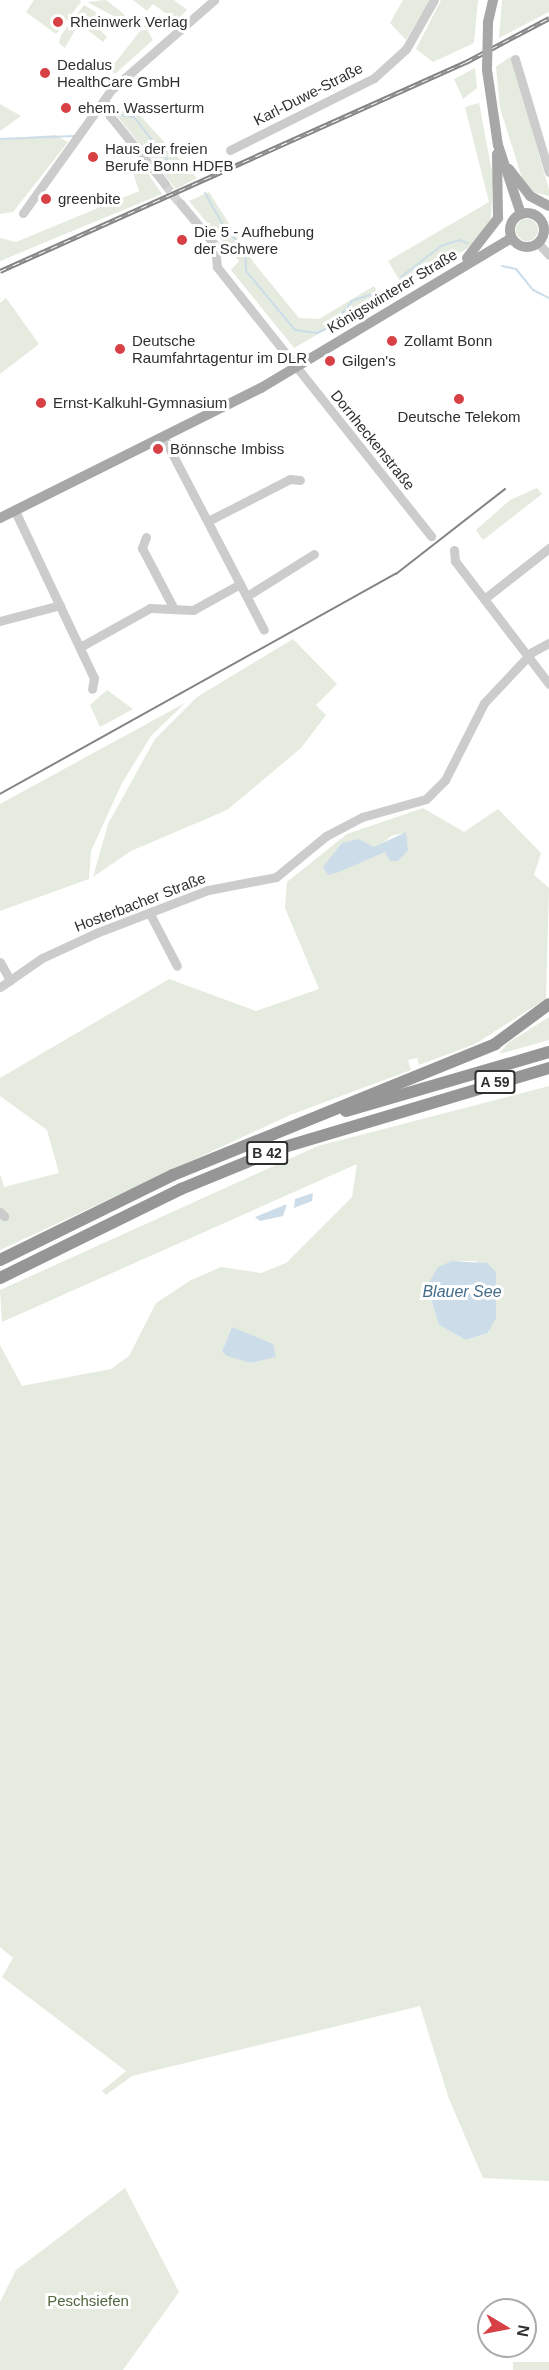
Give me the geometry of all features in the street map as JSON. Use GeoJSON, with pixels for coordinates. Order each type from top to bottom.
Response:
{"type":"FeatureCollection","features":[{"type":"Feature","properties":{"kind":"highway","name":"B 42"},"geometry":{"type":"LineString","coordinates":[[0,1260],[260,1139],[486,1048],[549,1004]]}},
{"type":"Feature","properties":{"kind":"highway","name":"B 42"},"geometry":{"type":"LineString","coordinates":[[260,1139],[549,1052]]}},
{"type":"Feature","properties":{"kind":"highway","name":"A 59"},"geometry":{"type":"LineString","coordinates":[[441,1096],[549,1068]]}},
{"type":"Feature","properties":{"kind":"highway","name":"B 42"},"geometry":{"type":"LineString","coordinates":[[0,1278],[234,1166],[441,1096]]}},
{"type":"Feature","properties":{"kind":"main road"},"geometry":{"type":"LineString","coordinates":[[456,270],[485,240],[498,218],[498,145],[487,70],[487,0]]}},
{"type":"Feature","properties":{"kind":"main road"},"geometry":{"type":"LineString","coordinates":[[488,22],[493,0]]}},
{"type":"Feature","properties":{"kind":"main road"},"geometry":{"type":"LineString","coordinates":[[498,145],[521,214]]}},
{"type":"Feature","properties":{"kind":"main road"},"geometry":{"type":"LineString","coordinates":[[504,165],[530,196],[549,206]]}},
{"type":"Feature","properties":{"kind":"main road"},"geometry":{"type":"LineString","coordinates":[[521,214],[545,220],[538,243],[526,247],[512,238],[510,226],[521,214]]}},
{"type":"Feature","properties":{"kind":"main road","name":"Königswinterer Straße"},"geometry":{"type":"LineString","coordinates":[[0,518],[164,438],[296,365],[512,238]]}},
{"type":"Feature","properties":{"kind":"street"},"geometry":{"type":"LineString","coordinates":[[23,213],[105,101],[130,74],[214,0]]}},
{"type":"Feature","properties":{"kind":"street","name":"Karl-Duwe-Straße"},"geometry":{"type":"LineString","coordinates":[[230,150],[374,78],[406,49],[434,0]]}},
{"type":"Feature","properties":{"kind":"street"},"geometry":{"type":"LineString","coordinates":[[515,59],[549,171]]}},
{"type":"Feature","properties":{"kind":"street"},"geometry":{"type":"LineString","coordinates":[[105,101],[110,116],[165,184]]}},
{"type":"Feature","properties":{"kind":"street","name":"Dornheckenstraße"},"geometry":{"type":"LineString","coordinates":[[180,203],[215,245],[217,267],[431,532]]}},
{"type":"Feature","properties":{"kind":"street"},"geometry":{"type":"LineString","coordinates":[[538,243],[549,255]]}},
{"type":"Feature","properties":{"kind":"street"},"geometry":{"type":"LineString","coordinates":[[164,438],[264,630]]}},
{"type":"Feature","properties":{"kind":"street"},"geometry":{"type":"LineString","coordinates":[[208,521],[290,480],[300,480]]}},
{"type":"Feature","properties":{"kind":"street"},"geometry":{"type":"LineString","coordinates":[[15,511],[94,678],[92,689]]}},
{"type":"Feature","properties":{"kind":"street"},"geometry":{"type":"LineString","coordinates":[[146,537],[142,548],[174,607]]}},
{"type":"Feature","properties":{"kind":"street"},"geometry":{"type":"LineString","coordinates":[[484,599],[549,548]]}},
{"type":"Feature","properties":{"kind":"street"},"geometry":{"type":"LineString","coordinates":[[454,550],[454,561],[549,684]]}},
{"type":"Feature","properties":{"kind":"street"},"geometry":{"type":"LineString","coordinates":[[247,596],[314,554]]}},
{"type":"Feature","properties":{"kind":"street"},"geometry":{"type":"LineString","coordinates":[[80,647],[150,608],[174,607],[193,610],[240,584]]}},
{"type":"Feature","properties":{"kind":"street"},"geometry":{"type":"LineString","coordinates":[[0,621],[60,605]]}},
{"type":"Feature","properties":{"kind":"street","name":"Hosterbacher Straße"},"geometry":{"type":"LineString","coordinates":[[0,987],[69,945],[151,916],[208,890],[276,877],[326,836],[435,793],[484,703],[528,657],[549,643]]}},
{"type":"Feature","properties":{"kind":"street"},"geometry":{"type":"LineString","coordinates":[[151,916],[177,966]]}},
{"type":"Feature","properties":{"kind":"street"},"geometry":{"type":"LineString","coordinates":[[0,962],[10,980]]}},
{"type":"Feature","properties":{"kind":"green space"},"geometry":{"type":"Polygon","coordinates":[[[34,0],[80,0],[81,2],[56,34],[26,12],[34,0]]]}},
{"type":"Feature","properties":{"kind":"green space"},"geometry":{"type":"Polygon","coordinates":[[[106,0],[125,15],[121,20],[87,2],[106,0]]]}},
{"type":"Feature","properties":{"kind":"green space"},"geometry":{"type":"Polygon","coordinates":[[[133,0],[174,0],[187,10],[176,21],[153,4],[147,11],[133,0]]]}},
{"type":"Feature","properties":{"kind":"green space"},"geometry":{"type":"Polygon","coordinates":[[[403,0],[430,0],[406,40],[390,23],[403,0]]]}},
{"type":"Feature","properties":{"kind":"green space"},"geometry":{"type":"Polygon","coordinates":[[[441,0],[478,0],[474,43],[433,62],[416,49],[441,0]]]}},
{"type":"Feature","properties":{"kind":"green space"},"geometry":{"type":"Polygon","coordinates":[[[502,0],[549,0],[549,12],[499,38],[502,0]]]}},
{"type":"Feature","properties":{"kind":"green space"},"geometry":{"type":"Polygon","coordinates":[[[84,5],[107,19],[99,29],[107,37],[103,42],[79,23],[65,48],[59,43],[61,35],[84,5]]]}},
{"type":"Feature","properties":{"kind":"green space"},"geometry":{"type":"Polygon","coordinates":[[[152,16],[163,24],[154,23],[148,31],[153,40],[115,74],[110,69],[152,16]]]}},
{"type":"Feature","properties":{"kind":"green space"},"geometry":{"type":"Polygon","coordinates":[[[511,56],[549,196],[530,191],[523,181],[500,108],[496,67],[511,56]]]}},
{"type":"Feature","properties":{"kind":"green space"},"geometry":{"type":"Polygon","coordinates":[[[475,68],[477,88],[463,99],[454,79],[475,68]]]}},
{"type":"Feature","properties":{"kind":"green space"},"geometry":{"type":"Polygon","coordinates":[[[479,103],[493,177],[491,218],[474,244],[404,288],[388,261],[489,202],[465,107],[479,103]]]}},
{"type":"Feature","properties":{"kind":"green space"},"geometry":{"type":"Polygon","coordinates":[[[0,104],[21,116],[0,131],[0,104]]]}},
{"type":"Feature","properties":{"kind":"green space"},"geometry":{"type":"Polygon","coordinates":[[[126,108],[135,110],[197,178],[176,189],[117,116],[126,108]]]}},
{"type":"Feature","properties":{"kind":"green space"},"geometry":{"type":"Polygon","coordinates":[[[55,135],[68,142],[13,212],[0,214],[0,139],[55,135]]]}},
{"type":"Feature","properties":{"kind":"green space"},"geometry":{"type":"Polygon","coordinates":[[[138,159],[162,194],[0,261],[0,238],[16,242],[139,191],[130,164],[138,159]]]}},
{"type":"Feature","properties":{"kind":"green space"},"geometry":{"type":"Polygon","coordinates":[[[209,192],[254,263],[299,318],[319,319],[374,286],[381,298],[294,348],[231,270],[239,261],[189,201],[209,192]]]}},
{"type":"Feature","properties":{"kind":"green space"},"geometry":{"type":"Polygon","coordinates":[[[527,219],[535,222],[538,230],[535,238],[527,241],[519,238],[516,230],[519,222],[527,219]]]}},
{"type":"Feature","properties":{"kind":"green space"},"geometry":{"type":"Polygon","coordinates":[[[6,298],[39,344],[0,374],[0,303],[6,298]]]}},
{"type":"Feature","properties":{"kind":"green space"},"geometry":{"type":"Polygon","coordinates":[[[537,488],[542,494],[483,540],[476,530],[510,500],[537,488]]]}},
{"type":"Feature","properties":{"kind":"green space"},"geometry":{"type":"Polygon","coordinates":[[[293,639],[337,684],[316,705],[326,715],[301,748],[227,810],[131,851],[93,877],[108,824],[155,739],[197,697],[293,639]]]}},
{"type":"Feature","properties":{"kind":"green space"},"geometry":{"type":"Polygon","coordinates":[[[107,690],[133,709],[100,727],[90,705],[107,690]]]}},
{"type":"Feature","properties":{"kind":"green space"},"geometry":{"type":"Polygon","coordinates":[[[185,703],[151,736],[122,783],[91,851],[89,879],[0,911],[0,804],[185,703]]]}},
{"type":"Feature","properties":{"kind":"green space"},"geometry":{"type":"Polygon","coordinates":[[[423,808],[464,832],[498,809],[541,853],[534,875],[549,888],[546,999],[475,1044],[419,1065],[417,1058],[408,1060],[411,1070],[290,1115],[0,1250],[0,1174],[4,1187],[59,1173],[47,1130],[0,1096],[0,1078],[169,979],[256,1011],[319,989],[285,908],[287,882],[347,834],[423,808]],[[406,833],[393,835],[356,863],[385,852],[406,833]]]}},
{"type":"Feature","properties":{"kind":"green space"},"geometry":{"type":"Polygon","coordinates":[[[549,1017],[549,1040],[499,1054],[508,1043],[549,1017]]]}},
{"type":"Feature","properties":{"kind":"green space"},"geometry":{"type":"Polygon","coordinates":[[[549,1086],[549,2181],[483,2178],[449,2099],[420,2006],[132,2076],[106,2095],[102,2091],[126,2071],[2,1977],[13,1958],[0,1947],[0,1345],[22,1386],[111,1369],[129,1356],[156,1303],[191,1280],[221,1267],[261,1273],[286,1263],[352,1197],[357,1164],[2,1322],[0,1290],[318,1146],[549,1086]],[[452,1261],[427,1286],[439,1325],[466,1340],[489,1333],[496,1289],[476,1261],[452,1261]],[[232,1327],[222,1351],[251,1363],[276,1357],[265,1342],[232,1327]]]}},
{"type":"Feature","properties":{"kind":"green space","name":"Peschsiefen"},"geometry":{"type":"Polygon","coordinates":[[[125,2188],[179,2292],[123,2370],[0,2370],[0,2302],[16,2270],[125,2188]]]}},
{"type":"Feature","properties":{"kind":"green space"},"geometry":{"type":"Polygon","coordinates":[[[513,2362],[549,2362],[549,2370],[513,2370],[513,2362]]]}},
{"type":"Feature","properties":{"kind":"water"},"geometry":{"type":"Polygon","coordinates":[[[406,832],[408,850],[398,861],[390,861],[385,852],[328,875],[323,867],[342,843],[358,839],[374,847],[406,832]]]}},
{"type":"Feature","properties":{"kind":"water"},"geometry":{"type":"Polygon","coordinates":[[[313,1193],[312,1201],[294,1208],[295,1199],[313,1193]]]}},
{"type":"Feature","properties":{"kind":"water"},"geometry":{"type":"Polygon","coordinates":[[[287,1204],[283,1216],[260,1221],[255,1217],[287,1204]]]}},
{"type":"Feature","properties":{"kind":"water","name":"Blauer See"},"geometry":{"type":"Polygon","coordinates":[[[452,1261],[487,1263],[496,1272],[496,1318],[488,1333],[466,1340],[439,1325],[427,1286],[438,1267],[452,1261]]]}},
{"type":"Feature","properties":{"kind":"water"},"geometry":{"type":"Polygon","coordinates":[[[232,1327],[273,1344],[276,1357],[251,1363],[227,1356],[222,1351],[232,1327]]]}},
{"type":"Feature","properties":{"kind":"waterway"},"geometry":{"type":"LineString","coordinates":[[120,115],[134,117],[178,174]]}},
{"type":"Feature","properties":{"kind":"waterway"},"geometry":{"type":"LineString","coordinates":[[0,139],[74,136]]}},
{"type":"Feature","properties":{"kind":"waterway"},"geometry":{"type":"LineString","coordinates":[[205,193],[226,230],[245,249],[246,271],[295,330],[317,333],[332,326],[352,301],[375,293]]}},
{"type":"Feature","properties":{"kind":"waterway"},"geometry":{"type":"LineString","coordinates":[[401,277],[441,246],[459,240],[467,243]]}},
{"type":"Feature","properties":{"kind":"waterway"},"geometry":{"type":"LineString","coordinates":[[502,266],[516,269],[533,290],[549,298]]}},
{"type":"Feature","properties":{"kind":"tunnel"},"geometry":{"type":"LineString","coordinates":[[165,184],[180,203]]}},
{"type":"Feature","properties":{"kind":"tram line"},"geometry":{"type":"LineString","coordinates":[[0,794],[396,574],[505,489]]}},
{"type":"Feature","properties":{"kind":"railway"},"geometry":{"type":"LineString","coordinates":[[0,271],[466,62],[549,18]]}},
{"type":"Feature","properties":{"kind":"place","name":"Rheinwerk Verlag"},"geometry":{"type":"Point","coordinates":[58,22]}},
{"type":"Feature","properties":{"kind":"place","name":"Dedalus HealthCare GmbH"},"geometry":{"type":"Point","coordinates":[45,73]}},
{"type":"Feature","properties":{"kind":"place","name":"ehem. Wasserturm"},"geometry":{"type":"Point","coordinates":[66,108]}},
{"type":"Feature","properties":{"kind":"place","name":"Haus der freien Berufe Bonn HDFB"},"geometry":{"type":"Point","coordinates":[93,157]}},
{"type":"Feature","properties":{"kind":"place","name":"greenbite"},"geometry":{"type":"Point","coordinates":[46,199]}},
{"type":"Feature","properties":{"kind":"place","name":"Die 5 - Aufhebung der Schwere"},"geometry":{"type":"Point","coordinates":[182,240]}},
{"type":"Feature","properties":{"kind":"place","name":"Zollamt Bonn"},"geometry":{"type":"Point","coordinates":[392,341]}},
{"type":"Feature","properties":{"kind":"place","name":"Deutsche Raumfahrtagentur im DLR"},"geometry":{"type":"Point","coordinates":[120,349]}},
{"type":"Feature","properties":{"kind":"place","name":"Gilgen's"},"geometry":{"type":"Point","coordinates":[330,361]}},
{"type":"Feature","properties":{"kind":"place","name":"Deutsche Telekom"},"geometry":{"type":"Point","coordinates":[459,399]}},
{"type":"Feature","properties":{"kind":"place","name":"Ernst-Kalkuhl-Gymnasium"},"geometry":{"type":"Point","coordinates":[41,403]}},
{"type":"Feature","properties":{"kind":"place","name":"Bönnsche Imbiss"},"geometry":{"type":"Point","coordinates":[158,449]}}]}
